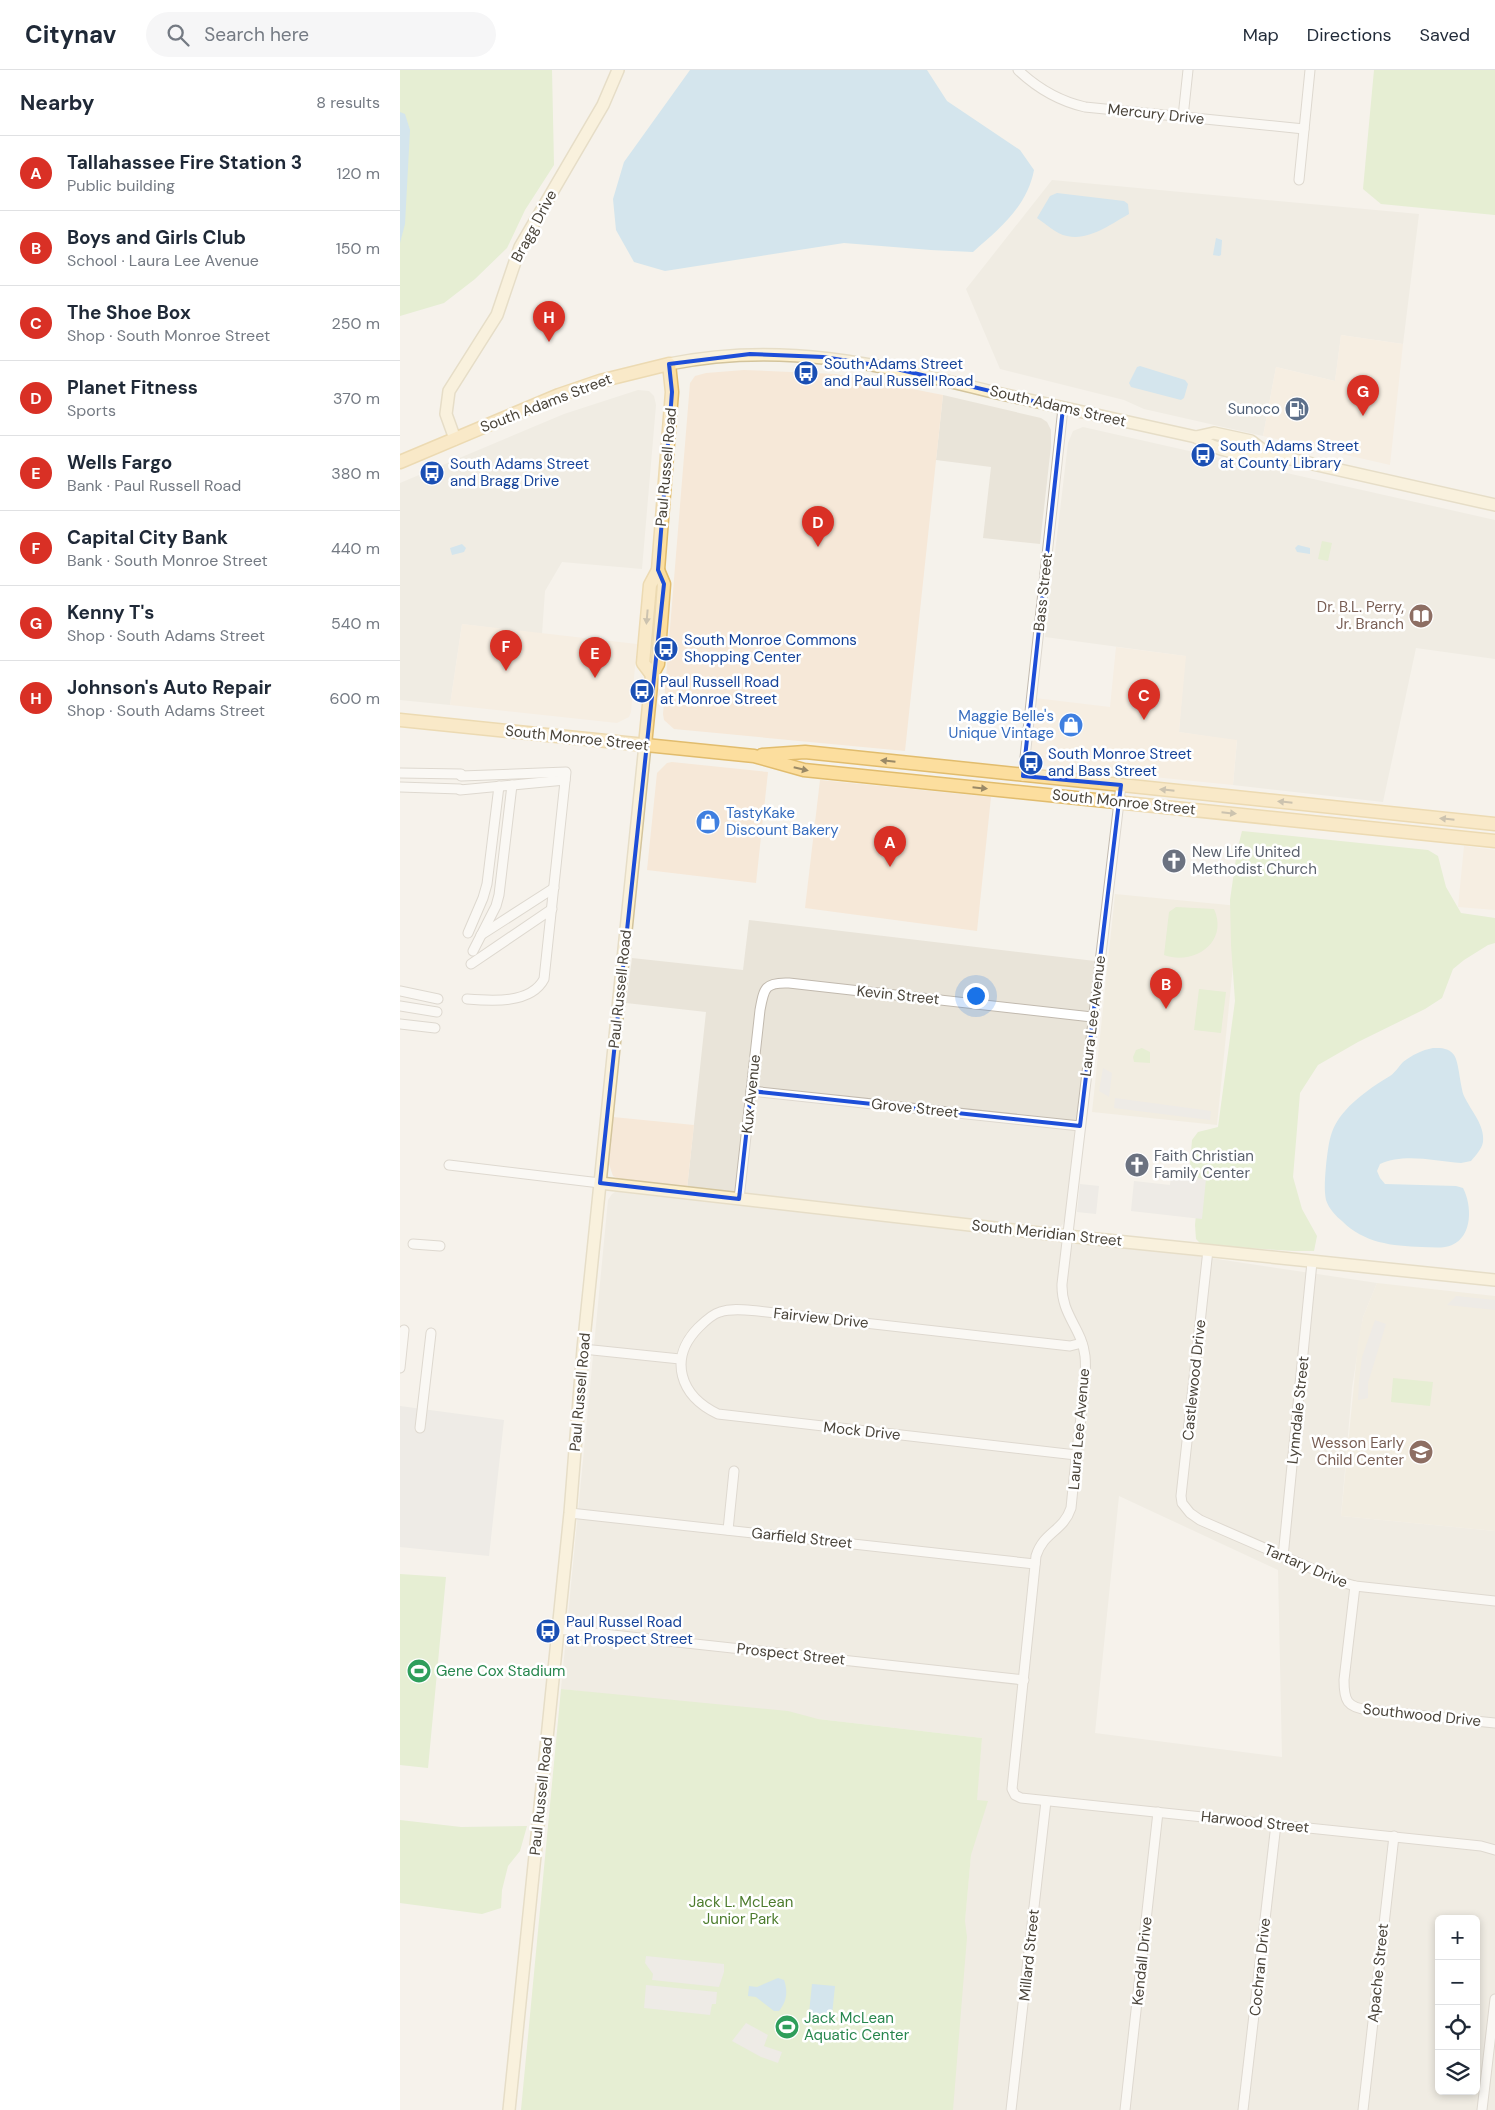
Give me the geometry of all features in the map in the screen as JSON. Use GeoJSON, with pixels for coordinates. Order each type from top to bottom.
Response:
{"type":"FeatureCollection","features":[{"type":"Feature","properties":{"kind":"main road","name":"South Adams Street"},"geometry":{"type":"LineString","coordinates":[[400,462],[559,395],[600,380],[669,364]]}},
{"type":"Feature","properties":{"kind":"main road","name":"Paul Russell Road"},"geometry":{"type":"LineString","coordinates":[[645,745],[652,675],[658,664],[664,584],[658,570],[672,392],[669,364]]}},
{"type":"Feature","properties":{"kind":"main road","name":"South Monroe Street"},"geometry":{"type":"LineString","coordinates":[[400,720],[754,756],[804,770],[1495,841]]}},
{"type":"Feature","properties":{"kind":"main road","name":"South Monroe Street"},"geometry":{"type":"LineString","coordinates":[[754,756],[798,752],[1495,824]]}},
{"type":"Feature","properties":{"kind":"main road"},"geometry":{"type":"LineString","coordinates":[[831,772],[835,764],[849,757]]}},
{"type":"Feature","properties":{"kind":"main road"},"geometry":{"type":"LineString","coordinates":[[946,784],[948,768]]}},
{"type":"Feature","properties":{"kind":"street","name":"Bragg Drive"},"geometry":{"type":"LineString","coordinates":[[455,439],[446,414],[449,391],[498,315],[520,247],[603,105],[618,70]]}},
{"type":"Feature","properties":{"kind":"street","name":"Mercury Drive"},"geometry":{"type":"LineString","coordinates":[[1018,70],[1042,90],[1071,104],[1304,129]]}},
{"type":"Feature","properties":{"kind":"street"},"geometry":{"type":"LineString","coordinates":[[1183,117],[1188,70]]}},
{"type":"Feature","properties":{"kind":"street"},"geometry":{"type":"LineString","coordinates":[[1299,180],[1310,70]]}},
{"type":"Feature","properties":{"kind":"street","name":"South Adams Street"},"geometry":{"type":"LineString","coordinates":[[669,364],[716,356],[750,354],[823,357],[888,367],[1196,437],[1211,447],[1248,455],[1268,454],[1495,505]]}},
{"type":"Feature","properties":{"kind":"street","name":"Bass Street"},"geometry":{"type":"LineString","coordinates":[[1023,776],[1063,408]]}},
{"type":"Feature","properties":{"kind":"street","name":"Paul Russell Road"},"geometry":{"type":"LineString","coordinates":[[509,2110],[570,1514],[583,1349],[645,745]]}},
{"type":"Feature","properties":{"kind":"street"},"geometry":{"type":"LineString","coordinates":[[400,773],[461,775],[566,772],[547,966],[544,979],[536,990],[521,996],[496,1000],[467,999]]}},
{"type":"Feature","properties":{"kind":"street"},"geometry":{"type":"LineString","coordinates":[[400,787],[460,790],[565,780]]}},
{"type":"Feature","properties":{"kind":"street"},"geometry":{"type":"LineString","coordinates":[[473,951],[496,906],[499,895],[512,785]]}},
{"type":"Feature","properties":{"kind":"street"},"geometry":{"type":"LineString","coordinates":[[468,933],[487,884],[499,786]]}},
{"type":"Feature","properties":{"kind":"street","name":"Laura Lee Avenue"},"geometry":{"type":"LineString","coordinates":[[1014,1795],[1012,1789],[1035,1564],[1043,1540],[1061,1527],[1068,1517],[1071,1508],[1085,1369],[1082,1343],[1064,1305],[1062,1296],[1092,1017],[1121,786]]}},
{"type":"Feature","properties":{"kind":"street"},"geometry":{"type":"LineString","coordinates":[[480,936],[554,888]]}},
{"type":"Feature","properties":{"kind":"street"},"geometry":{"type":"LineString","coordinates":[[471,964],[552,909]]}},
{"type":"Feature","properties":{"kind":"street","name":"Kevin Street"},"geometry":{"type":"LineString","coordinates":[[765,990],[770,984],[789,983],[1092,1017]]}},
{"type":"Feature","properties":{"kind":"street","name":"Kux Avenue"},"geometry":{"type":"LineString","coordinates":[[739,1199],[760,1010],[765,990]]}},
{"type":"Feature","properties":{"kind":"street"},"geometry":{"type":"LineString","coordinates":[[400,991],[438,999]]}},
{"type":"Feature","properties":{"kind":"street"},"geometry":{"type":"LineString","coordinates":[[400,1006],[437,1012]]}},
{"type":"Feature","properties":{"kind":"street"},"geometry":{"type":"LineString","coordinates":[[400,1024],[435,1028]]}},
{"type":"Feature","properties":{"kind":"street","name":"Grove Street"},"geometry":{"type":"LineString","coordinates":[[751,1091],[1080,1126]]}},
{"type":"Feature","properties":{"kind":"street"},"geometry":{"type":"LineString","coordinates":[[449,1165],[600,1183]]}},
{"type":"Feature","properties":{"kind":"street","name":"South Meridian Street"},"geometry":{"type":"LineString","coordinates":[[600,1183],[1067,1236],[1495,1280]]}},
{"type":"Feature","properties":{"kind":"street"},"geometry":{"type":"LineString","coordinates":[[413,1244],[440,1246]]}},
{"type":"Feature","properties":{"kind":"street","name":"Castlewood Drive"},"geometry":{"type":"LineString","coordinates":[[1187,1509],[1182,1503],[1181,1496],[1208,1250]]}},
{"type":"Feature","properties":{"kind":"street","name":"Lynndale Street"},"geometry":{"type":"LineString","coordinates":[[1283,1557],[1312,1262]]}},
{"type":"Feature","properties":{"kind":"street","name":"Fairview Drive"},"geometry":{"type":"LineString","coordinates":[[680,1359],[684,1348],[700,1326],[718,1312],[730,1310],[768,1312],[1070,1346],[1082,1343]]}},
{"type":"Feature","properties":{"kind":"street"},"geometry":{"type":"LineString","coordinates":[[400,1368],[404,1330]]}},
{"type":"Feature","properties":{"kind":"street"},"geometry":{"type":"LineString","coordinates":[[420,1428],[430,1333]]}},
{"type":"Feature","properties":{"kind":"street"},"geometry":{"type":"LineString","coordinates":[[583,1349],[680,1359]]}},
{"type":"Feature","properties":{"kind":"street","name":"Mock Drive"},"geometry":{"type":"LineString","coordinates":[[680,1359],[684,1383],[691,1396],[707,1409],[718,1414],[1076,1455]]}},
{"type":"Feature","properties":{"kind":"street"},"geometry":{"type":"LineString","coordinates":[[728,1530],[734,1471]]}},
{"type":"Feature","properties":{"kind":"street","name":"Tartary Drive"},"geometry":{"type":"LineString","coordinates":[[1187,1509],[1200,1520],[1283,1557],[1355,1586],[1495,1601]]}},
{"type":"Feature","properties":{"kind":"street","name":"Garfield Street"},"geometry":{"type":"LineString","coordinates":[[570,1514],[1035,1564]]}},
{"type":"Feature","properties":{"kind":"street","name":"Southwood Drive"},"geometry":{"type":"LineString","coordinates":[[1355,1586],[1344,1680],[1344,1694],[1350,1704],[1363,1709],[1495,1723]]}},
{"type":"Feature","properties":{"kind":"street","name":"Prospect Street"},"geometry":{"type":"LineString","coordinates":[[558,1629],[1024,1680]]}},
{"type":"Feature","properties":{"kind":"street","name":"Harwood Street"},"geometry":{"type":"LineString","coordinates":[[1014,1795],[1021,1798],[1046,1801],[1394,1836],[1481,1846],[1495,1850]]}},
{"type":"Feature","properties":{"kind":"street","name":"Millard Street"},"geometry":{"type":"LineString","coordinates":[[1011,2110],[1046,1801]]}},
{"type":"Feature","properties":{"kind":"street","name":"Kendall Drive"},"geometry":{"type":"LineString","coordinates":[[1125,2110],[1158,1812]]}},
{"type":"Feature","properties":{"kind":"street","name":"Cochran Drive"},"geometry":{"type":"LineString","coordinates":[[1244,2110],[1276,1824]]}},
{"type":"Feature","properties":{"kind":"street","name":"Apache Street"},"geometry":{"type":"LineString","coordinates":[[1363,2110],[1394,1836]]}},
{"type":"Feature","properties":{"kind":"street"},"geometry":{"type":"LineString","coordinates":[[1482,2110],[1495,1999]]}},
{"type":"Feature","properties":{"kind":"highlighted area"},"geometry":{"type":"Polygon","coordinates":[[[750,354],[823,357],[888,367],[1063,408],[1023,776],[1121,785],[1080,1126],[751,1091],[739,1199],[600,1183],[664,584],[658,570],[672,392],[669,364],[750,354]]]}},
{"type":"Feature","properties":{"kind":"shaded area"},"geometry":{"type":"Polygon","coordinates":[[[1052,180],[1419,214],[1403,344],[1341,335],[1335,381],[1276,367],[1263,436],[1144,409],[1124,400],[1000,369],[966,289],[1052,180]]]}},
{"type":"Feature","properties":{"kind":"shaded area"},"geometry":{"type":"Polygon","coordinates":[[[1341,335],[1403,344],[1390,465],[1263,436],[1276,367],[1335,381],[1341,335]]]}},
{"type":"Feature","properties":{"kind":"shaded area"},"geometry":{"type":"Polygon","coordinates":[[[744,370],[836,374],[943,395],[905,751],[674,729],[664,720],[690,383],[695,376],[706,373],[744,370]]]}},
{"type":"Feature","properties":{"kind":"shaded area"},"geometry":{"type":"Polygon","coordinates":[[[638,390],[649,391],[654,396],[656,405],[642,569],[562,562],[545,591],[542,634],[462,624],[450,705],[400,700],[400,483],[564,414],[638,390]]]}},
{"type":"Feature","properties":{"kind":"shaded area"},"geometry":{"type":"Polygon","coordinates":[[[943,395],[1041,418],[1047,422],[1051,430],[1051,446],[1040,544],[983,538],[991,467],[936,460],[943,395]]]}},
{"type":"Feature","properties":{"kind":"shaded area"},"geometry":{"type":"Polygon","coordinates":[[[1083,427],[1495,520],[1495,659],[1416,648],[1383,802],[1233,785],[1237,741],[1179,732],[1185,656],[1045,637],[1068,443],[1073,431],[1083,427]]]}},
{"type":"Feature","properties":{"kind":"shaded area"},"geometry":{"type":"Polygon","coordinates":[[[462,624],[637,644],[629,717],[617,723],[450,705],[462,624]]]}},
{"type":"Feature","properties":{"kind":"shaded area"},"geometry":{"type":"Polygon","coordinates":[[[1116,647],[1186,656],[1179,732],[1237,740],[1233,785],[1034,765],[1031,755],[1035,698],[1110,707],[1116,647]]]}},
{"type":"Feature","properties":{"kind":"shaded area","name":"TastyKake Discount Bakery"},"geometry":{"type":"Polygon","coordinates":[[[667,763],[768,772],[756,883],[647,870],[657,773],[667,763]]]}},
{"type":"Feature","properties":{"kind":"shaded area"},"geometry":{"type":"Polygon","coordinates":[[[820,780],[991,797],[977,931],[805,908],[820,780]]]}},
{"type":"Feature","properties":{"kind":"shaded area"},"geometry":{"type":"Polygon","coordinates":[[[1464,846],[1495,850],[1495,910],[1458,907],[1464,846]]]}},
{"type":"Feature","properties":{"kind":"shaded area"},"geometry":{"type":"Polygon","coordinates":[[[1115,894],[1239,906],[1217,1125],[1092,1112],[1115,894]]]}},
{"type":"Feature","properties":{"kind":"shaded area"},"geometry":{"type":"Polygon","coordinates":[[[749,920],[1095,961],[1063,1224],[1060,1227],[1052,1228],[687,1189],[706,1012],[626,1003],[632,958],[743,970],[749,920]]]}},
{"type":"Feature","properties":{"kind":"shaded area"},"geometry":{"type":"Polygon","coordinates":[[[1103,1068],[1112,1073],[1109,1097],[1099,1091],[1103,1068]]]}},
{"type":"Feature","properties":{"kind":"shaded area"},"geometry":{"type":"Polygon","coordinates":[[[1115,1098],[1211,1111],[1210,1120],[1114,1108],[1115,1098]]]}},
{"type":"Feature","properties":{"kind":"shaded area"},"geometry":{"type":"Polygon","coordinates":[[[613,1117],[694,1125],[687,1189],[624,1181],[613,1176],[609,1164],[613,1117]]]}},
{"type":"Feature","properties":{"kind":"shaded area"},"geometry":{"type":"Polygon","coordinates":[[[1171,1175],[1206,1179],[1202,1219],[1131,1211],[1134,1181],[1170,1185],[1171,1175]]]}},
{"type":"Feature","properties":{"kind":"shaded area"},"geometry":{"type":"Polygon","coordinates":[[[1080,1184],[1099,1186],[1096,1214],[1077,1212],[1080,1184]]]}},
{"type":"Feature","properties":{"kind":"shaded area"},"geometry":{"type":"Polygon","coordinates":[[[618,1190],[1144,1248],[1377,1283],[1363,1317],[1352,1388],[1341,1516],[1495,1531],[1495,2110],[947,2110],[982,1738],[561,1689],[608,1200],[618,1190]],[[1119,1496],[1095,1733],[1282,1757],[1278,1570],[1119,1496]]]}},
{"type":"Feature","properties":{"kind":"shaded area","name":"Wesson Early Child Center"},"geometry":{"type":"Polygon","coordinates":[[[1377,1283],[1495,1296],[1495,1531],[1341,1516],[1358,1343],[1363,1317],[1377,1283]]]}},
{"type":"Feature","properties":{"kind":"shaded area"},"geometry":{"type":"Polygon","coordinates":[[[1456,1296],[1495,1300],[1495,1310],[1447,1305],[1456,1296]]]}},
{"type":"Feature","properties":{"kind":"shaded area"},"geometry":{"type":"Polygon","coordinates":[[[1375,1320],[1386,1324],[1368,1383],[1368,1398],[1358,1400],[1362,1357],[1375,1320]]]}},
{"type":"Feature","properties":{"kind":"shaded area"},"geometry":{"type":"Polygon","coordinates":[[[400,1406],[504,1420],[489,1556],[400,1547],[400,1406]]]}},
{"type":"Feature","properties":{"kind":"shaded area"},"geometry":{"type":"Polygon","coordinates":[[[646,1956],[724,1964],[724,1972],[719,1987],[652,1980],[653,1974],[645,1963],[646,1956]]]}},
{"type":"Feature","properties":{"kind":"shaded area"},"geometry":{"type":"Polygon","coordinates":[[[646,1985],[717,1992],[716,2004],[712,2004],[710,2015],[644,2008],[646,1985]]]}},
{"type":"Feature","properties":{"kind":"shaded area"},"geometry":{"type":"Polygon","coordinates":[[[746,2023],[768,2035],[764,2046],[782,2052],[778,2063],[761,2057],[732,2041],[746,2023]]]}},
{"type":"Feature","properties":{"kind":"green space"},"geometry":{"type":"Polygon","coordinates":[[[400,70],[552,70],[554,165],[525,210],[507,248],[475,279],[444,303],[400,316],[400,70]]]}},
{"type":"Feature","properties":{"kind":"green space"},"geometry":{"type":"Polygon","coordinates":[[[1374,70],[1495,70],[1495,215],[1381,204],[1363,189],[1374,70]]]}},
{"type":"Feature","properties":{"kind":"green space"},"geometry":{"type":"Polygon","coordinates":[[[1322,541],[1332,543],[1328,561],[1318,559],[1322,541]]]}},
{"type":"Feature","properties":{"kind":"green space"},"geometry":{"type":"Polygon","coordinates":[[[1242,831],[1428,850],[1438,856],[1446,887],[1461,913],[1495,918],[1495,943],[1488,945],[1453,969],[1442,998],[1425,1009],[1358,1042],[1318,1065],[1300,1093],[1293,1177],[1302,1209],[1317,1236],[1314,1251],[1202,1245],[1196,1239],[1195,1225],[1199,1184],[1190,1165],[1192,1140],[1198,1132],[1218,1127],[1235,1001],[1230,900],[1242,831]]]}},
{"type":"Feature","properties":{"kind":"green space"},"geometry":{"type":"Polygon","coordinates":[[[1176,907],[1214,909],[1217,932],[1213,941],[1197,954],[1175,958],[1164,955],[1169,912],[1176,907]]]}},
{"type":"Feature","properties":{"kind":"green space"},"geometry":{"type":"Polygon","coordinates":[[[1199,989],[1226,992],[1221,1033],[1194,1030],[1199,989]]]}},
{"type":"Feature","properties":{"kind":"green space"},"geometry":{"type":"Polygon","coordinates":[[[1142,1048],[1150,1052],[1150,1063],[1134,1062],[1133,1057],[1136,1050],[1142,1048]]]}},
{"type":"Feature","properties":{"kind":"green space"},"geometry":{"type":"Polygon","coordinates":[[[1393,1378],[1433,1382],[1430,1406],[1391,1402],[1393,1378]]]}},
{"type":"Feature","properties":{"kind":"green space","name":"Gene Cox Stadium"},"geometry":{"type":"Polygon","coordinates":[[[400,1574],[446,1577],[428,1768],[400,1765],[400,1574]]]}},
{"type":"Feature","properties":{"kind":"green space","name":"Jack L. McLean Junior Park"},"geometry":{"type":"Polygon","coordinates":[[[561,1689],[788,1711],[818,1719],[982,1738],[977,1800],[988,1801],[971,1855],[965,1921],[967,1937],[953,2110],[521,2110],[561,1689]]]}},
{"type":"Feature","properties":{"kind":"green space"},"geometry":{"type":"Polygon","coordinates":[[[400,1820],[461,1827],[527,1826],[520,1851],[508,1866],[502,1890],[501,1908],[482,1914],[400,1903],[400,1820]]]}},
{"type":"Feature","properties":{"kind":"water"},"geometry":{"type":"Polygon","coordinates":[[[690,70],[927,70],[947,101],[1020,150],[1034,170],[1030,183],[1025,195],[1011,216],[973,252],[844,243],[665,271],[634,262],[616,230],[613,199],[624,162],[690,70]]]}},
{"type":"Feature","properties":{"kind":"water"},"geometry":{"type":"Polygon","coordinates":[[[400,112],[405,114],[410,130],[405,224],[400,243],[400,112]]]}},
{"type":"Feature","properties":{"kind":"water"},"geometry":{"type":"Polygon","coordinates":[[[1057,193],[1124,201],[1128,204],[1129,214],[1092,234],[1075,237],[1063,235],[1037,218],[1050,196],[1057,193]]]}},
{"type":"Feature","properties":{"kind":"water"},"geometry":{"type":"Polygon","coordinates":[[[1216,238],[1222,240],[1221,255],[1219,256],[1213,255],[1216,238]]]}},
{"type":"Feature","properties":{"kind":"water"},"geometry":{"type":"Polygon","coordinates":[[[1140,366],[1185,380],[1188,384],[1184,398],[1181,400],[1131,387],[1129,383],[1137,367],[1140,366]]]}},
{"type":"Feature","properties":{"kind":"water"},"geometry":{"type":"Polygon","coordinates":[[[462,544],[466,548],[464,552],[452,555],[450,548],[462,544]]]}},
{"type":"Feature","properties":{"kind":"water"},"geometry":{"type":"Polygon","coordinates":[[[1298,545],[1310,548],[1310,554],[1297,552],[1295,548],[1298,545]]]}},
{"type":"Feature","properties":{"kind":"water"},"geometry":{"type":"Polygon","coordinates":[[[1433,1048],[1448,1050],[1456,1058],[1464,1096],[1482,1130],[1483,1142],[1481,1147],[1471,1161],[1461,1163],[1409,1158],[1399,1159],[1380,1164],[1377,1171],[1385,1184],[1456,1186],[1463,1188],[1469,1211],[1467,1227],[1459,1241],[1452,1245],[1437,1248],[1389,1244],[1369,1239],[1335,1215],[1326,1200],[1325,1179],[1328,1150],[1333,1130],[1345,1111],[1355,1101],[1372,1087],[1392,1075],[1406,1059],[1421,1051],[1433,1048]]]}},
{"type":"Feature","properties":{"kind":"water"},"geometry":{"type":"Polygon","coordinates":[[[778,1978],[784,1980],[786,1988],[785,2000],[779,2011],[774,2011],[756,1997],[748,1996],[749,1986],[757,1987],[778,1978]]]}},
{"type":"Feature","properties":{"kind":"water"},"geometry":{"type":"Polygon","coordinates":[[[812,1984],[835,1986],[832,2015],[809,2013],[812,1984]]]}},
{"type":"Feature","properties":{"kind":"place","name":"Johnson's Auto Repair"},"geometry":{"type":"Point","coordinates":[549,342]}},
{"type":"Feature","properties":{"kind":"place","name":"South Adams Street and Paul Russell Road"},"geometry":{"type":"Point","coordinates":[806,373]}},
{"type":"Feature","properties":{"kind":"place","name":"Sunoco"},"geometry":{"type":"Point","coordinates":[1297,409]}},
{"type":"Feature","properties":{"kind":"place","name":"Kenny T's"},"geometry":{"type":"Point","coordinates":[1363,416]}},
{"type":"Feature","properties":{"kind":"place","name":"South Adams Street at County Library"},"geometry":{"type":"Point","coordinates":[1203,455]}},
{"type":"Feature","properties":{"kind":"place","name":"South Adams Street and Bragg Drive"},"geometry":{"type":"Point","coordinates":[432,473]}},
{"type":"Feature","properties":{"kind":"place","name":"Planet Fitness"},"geometry":{"type":"Point","coordinates":[818,547]}},
{"type":"Feature","properties":{"kind":"place","name":"Dr. B.L. Perry, Jr. Branch"},"geometry":{"type":"Point","coordinates":[1421,616]}},
{"type":"Feature","properties":{"kind":"place","name":"South Monroe Commons Shopping Center"},"geometry":{"type":"Point","coordinates":[666,649]}},
{"type":"Feature","properties":{"kind":"place","name":"Capital City Bank"},"geometry":{"type":"Point","coordinates":[506,671]}},
{"type":"Feature","properties":{"kind":"place","name":"Wells Fargo"},"geometry":{"type":"Point","coordinates":[595,678]}},
{"type":"Feature","properties":{"kind":"place","name":"Paul Russell Road at Monroe Street"},"geometry":{"type":"Point","coordinates":[642,691]}},
{"type":"Feature","properties":{"kind":"place","name":"The Shoe Box"},"geometry":{"type":"Point","coordinates":[1144,720]}},
{"type":"Feature","properties":{"kind":"place","name":"Maggie Belle's Unique Vintage"},"geometry":{"type":"Point","coordinates":[1071,725]}},
{"type":"Feature","properties":{"kind":"place","name":"South Monroe Street and Bass Street"},"geometry":{"type":"Point","coordinates":[1031,763]}},
{"type":"Feature","properties":{"kind":"place","name":"TastyKake Discount Bakery"},"geometry":{"type":"Point","coordinates":[708,822]}},
{"type":"Feature","properties":{"kind":"place","name":"New Life United Methodist Church"},"geometry":{"type":"Point","coordinates":[1174,861]}},
{"type":"Feature","properties":{"kind":"place","name":"Tallahassee Fire Station 3"},"geometry":{"type":"Point","coordinates":[890,867]}},
{"type":"Feature","properties":{"kind":"place","name":"Boys and Girls Club"},"geometry":{"type":"Point","coordinates":[1166,1009]}},
{"type":"Feature","properties":{"kind":"place","name":"Faith Christian Family Center"},"geometry":{"type":"Point","coordinates":[1137,1165]}},
{"type":"Feature","properties":{"kind":"place","name":"Wesson Early Child Center"},"geometry":{"type":"Point","coordinates":[1421,1452]}},
{"type":"Feature","properties":{"kind":"place","name":"Paul Russel Road at Prospect Street"},"geometry":{"type":"Point","coordinates":[548,1631]}},
{"type":"Feature","properties":{"kind":"place","name":"Gene Cox Stadium"},"geometry":{"type":"Point","coordinates":[419,1671]}},
{"type":"Feature","properties":{"kind":"place","name":"Jack McLean Aquatic Center"},"geometry":{"type":"Point","coordinates":[787,2027]}}]}
